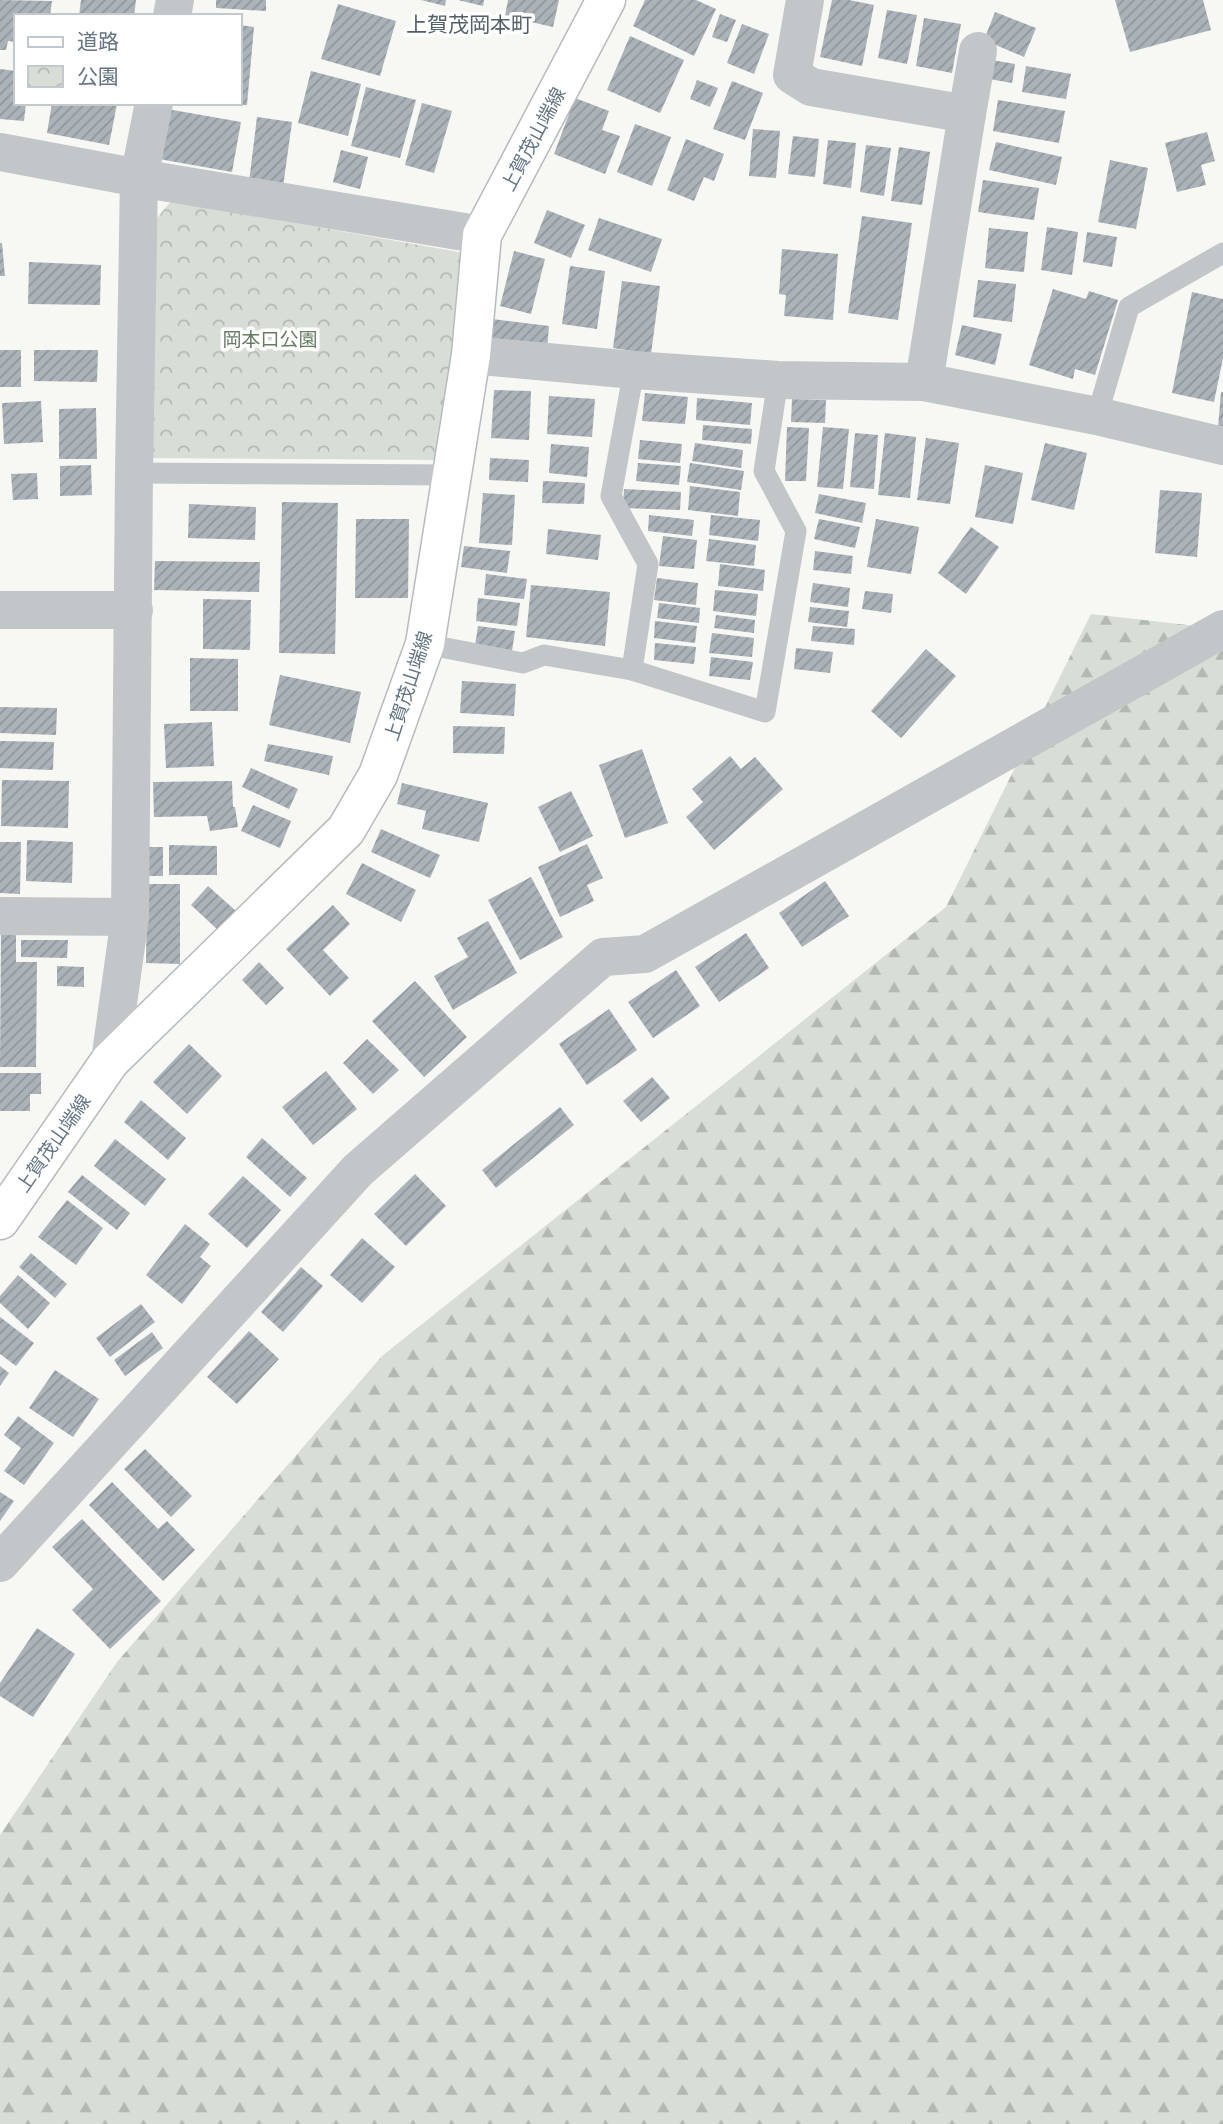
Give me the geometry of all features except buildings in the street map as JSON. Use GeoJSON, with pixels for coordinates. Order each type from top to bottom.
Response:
{"type":"FeatureCollection","features":[{"type":"Feature","properties":{"kind":"main road","name":"上賀茂山端線"},"geometry":{"type":"LineString","coordinates":[[0,1220],[110,1061],[346,830],[378,775],[425,644],[471,355],[482,234],[606,0]]}},
{"type":"Feature","properties":{"kind":"street"},"geometry":{"type":"LineString","coordinates":[[805,0],[792,75],[811,87],[967,114]]}},
{"type":"Feature","properties":{"kind":"street"},"geometry":{"type":"LineString","coordinates":[[924,382],[978,51]]}},
{"type":"Feature","properties":{"kind":"street"},"geometry":{"type":"LineString","coordinates":[[110,1061],[130,917],[139,178],[154,105]]}},
{"type":"Feature","properties":{"kind":"street"},"geometry":{"type":"LineString","coordinates":[[0,152],[139,178],[482,234]]}},
{"type":"Feature","properties":{"kind":"street"},"geometry":{"type":"LineString","coordinates":[[471,355],[778,380],[924,382],[1097,416],[1223,446]]}},
{"type":"Feature","properties":{"kind":"street"},"geometry":{"type":"LineString","coordinates":[[0,610],[134,610]]}},
{"type":"Feature","properties":{"kind":"street"},"geometry":{"type":"LineString","coordinates":[[0,1563],[358,1170],[603,957],[645,954],[1223,629]]}},
{"type":"Feature","properties":{"kind":"street"},"geometry":{"type":"LineString","coordinates":[[0,916],[130,917]]}},
{"type":"Feature","properties":{"kind":"lane"},"geometry":{"type":"LineString","coordinates":[[1097,416],[1129,307],[1223,253]]}},
{"type":"Feature","properties":{"kind":"lane"},"geometry":{"type":"LineString","coordinates":[[632,670],[648,564],[611,496],[634,370]]}},
{"type":"Feature","properties":{"kind":"lane"},"geometry":{"type":"LineString","coordinates":[[425,644],[523,663],[544,655],[632,670],[765,712],[796,531],[764,471],[778,380]]}},
{"type":"Feature","properties":{"kind":"lane"},"geometry":{"type":"LineString","coordinates":[[134,472],[453,475]]}},
{"type":"Feature","properties":{"kind":"green space","name":"岡本口公園"},"geometry":{"type":"Polygon","coordinates":[[[171,201],[470,254],[441,460],[148,458],[152,224],[171,201]]]}},
{"type":"Feature","properties":{"kind":"green space"},"geometry":{"type":"Polygon","coordinates":[[[1091,614],[1223,629],[1223,2124],[0,2124],[0,1835],[117,1662],[382,1356],[946,907],[1091,614]]]}},
{"type":"Feature","properties":{"kind":"district","name":"上賀茂岡本町"},"geometry":{"type":"Point","coordinates":[469,24]}}]}
